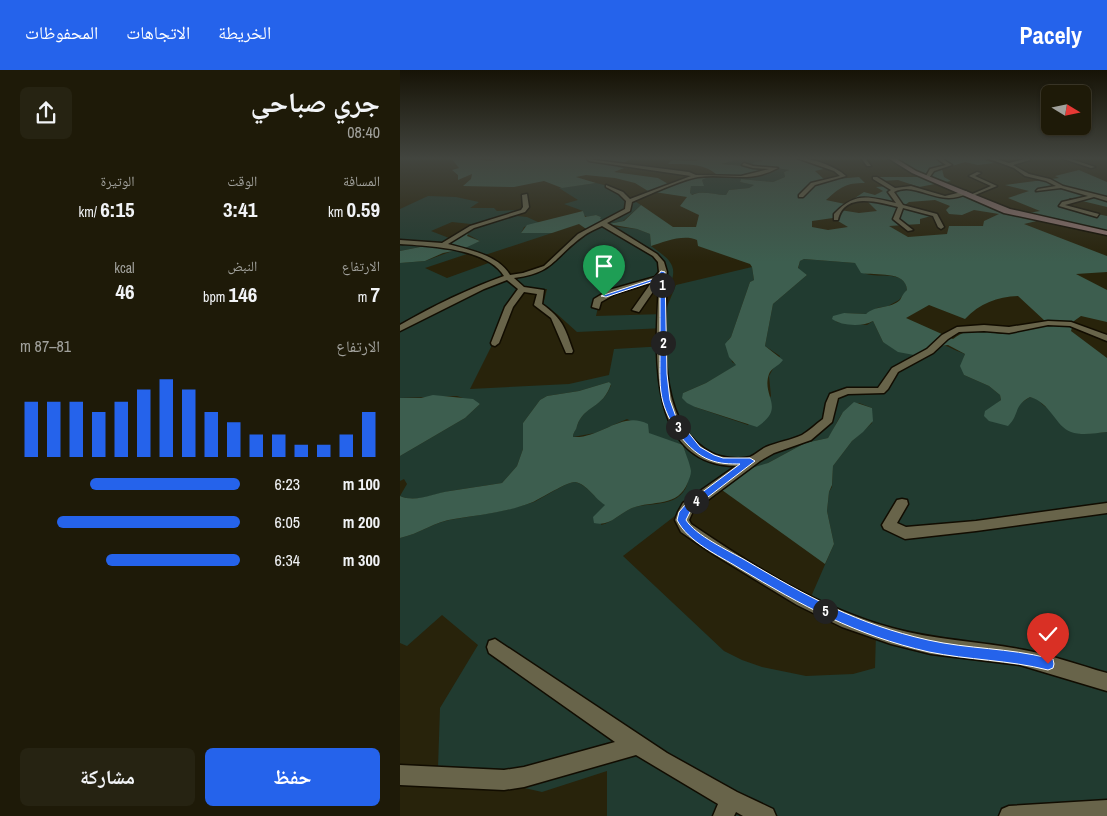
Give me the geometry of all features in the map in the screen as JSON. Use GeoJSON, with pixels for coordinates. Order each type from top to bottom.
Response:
{"type":"FeatureCollection","features":[{"type":"Feature","properties":{"kind":"main road"},"geometry":{"type":"LineString","coordinates":[[966,193],[1023,216],[1107,233]]}},
{"type":"Feature","properties":{"kind":"street"},"geometry":{"type":"LineString","coordinates":[[400,328],[470,292],[508,277],[532,274],[546,267],[580,235],[624,213],[629,207],[629,201],[621,193]]}},
{"type":"Feature","properties":{"kind":"street"},"geometry":{"type":"LineString","coordinates":[[629,201],[651,193]]}},
{"type":"Feature","properties":{"kind":"street"},"geometry":{"type":"LineString","coordinates":[[801,196],[804,193]]}},
{"type":"Feature","properties":{"kind":"street"},"geometry":{"type":"LineString","coordinates":[[892,193],[901,206]]}},
{"type":"Feature","properties":{"kind":"street"},"geometry":{"type":"LineString","coordinates":[[931,193],[942,197],[973,193]]}},
{"type":"Feature","properties":{"kind":"street"},"geometry":{"type":"LineString","coordinates":[[1082,193],[1107,199]]}},
{"type":"Feature","properties":{"kind":"street"},"geometry":{"type":"LineString","coordinates":[[443,245],[472,227],[523,211],[526,207],[525,195]]}},
{"type":"Feature","properties":{"kind":"street"},"geometry":{"type":"LineString","coordinates":[[1094,196],[1061,205],[1097,215]]}},
{"type":"Feature","properties":{"kind":"street"},"geometry":{"type":"LineString","coordinates":[[836,220],[836,215],[853,201],[876,201],[935,215],[941,228]]}},
{"type":"Feature","properties":{"kind":"street"},"geometry":{"type":"LineString","coordinates":[[901,206],[896,219],[910,230]]}},
{"type":"Feature","properties":{"kind":"street"},"geometry":{"type":"LineString","coordinates":[[602,224],[654,255],[661,262],[664,374],[666,400],[672,418],[683,434],[698,449],[711,458],[723,461],[750,461]]}},
{"type":"Feature","properties":{"kind":"street"},"geometry":{"type":"LineString","coordinates":[[400,242],[443,245],[475,253],[497,263],[508,277],[522,289],[541,292],[538,304],[554,317],[569,351]]}},
{"type":"Feature","properties":{"kind":"street"},"geometry":{"type":"LineString","coordinates":[[596,307],[596,301],[609,294],[660,275]]}},
{"type":"Feature","properties":{"kind":"street"},"geometry":{"type":"LineString","coordinates":[[636,310],[660,275]]}},
{"type":"Feature","properties":{"kind":"street"},"geometry":{"type":"LineString","coordinates":[[495,343],[508,309],[522,289]]}},
{"type":"Feature","properties":{"kind":"street"},"geometry":{"type":"LineString","coordinates":[[1107,338],[1071,324],[1048,324],[1009,330],[984,328],[957,330],[945,336],[930,351],[891,373],[884,389],[874,392],[847,391],[834,396],[828,420],[815,432],[800,440],[770,450],[750,461],[688,507],[684,512],[682,520],[686,528],[715,548],[802,600],[842,619],[891,636],[931,646],[1020,657],[1107,682]]}},
{"type":"Feature","properties":{"kind":"street"},"geometry":{"type":"LineString","coordinates":[[902,504],[889,526],[905,533],[976,526],[1107,508]]}},
{"type":"Feature","properties":{"kind":"street"},"geometry":{"type":"LineString","coordinates":[[495,647],[727,809],[766,816]]}},
{"type":"Feature","properties":{"kind":"street"},"geometry":{"type":"LineString","coordinates":[[400,775],[504,780],[524,777],[636,746]]}},
{"type":"Feature","properties":{"kind":"street"},"geometry":{"type":"LineString","coordinates":[[1009,816],[1107,810]]}},
{"type":"Feature","properties":{"kind":"green space"},"geometry":{"type":"Polygon","coordinates":[[[567,193],[621,193],[641,205],[623,221],[608,224],[608,226],[637,229],[650,234],[651,246],[669,261],[673,270],[671,282],[622,290],[599,303],[596,316],[664,314],[676,285],[752,267],[754,280],[750,282],[731,337],[728,340],[732,362],[737,365],[706,383],[683,393],[695,407],[748,425],[771,396],[769,376],[780,356],[765,346],[773,304],[807,275],[798,269],[800,261],[804,259],[855,263],[866,274],[897,277],[905,284],[907,290],[899,300],[866,314],[844,313],[836,322],[867,325],[873,321],[883,342],[919,353],[933,346],[943,345],[948,347],[965,354],[962,363],[964,375],[989,386],[1000,395],[1001,400],[997,403],[1018,405],[1030,397],[1038,399],[1080,434],[1107,432],[1107,816],[607,816],[607,771],[542,792],[438,768],[440,708],[478,645],[442,615],[407,646],[400,643],[400,538],[448,520],[495,512],[534,502],[572,482],[584,486],[606,505],[601,525],[635,507],[673,500],[685,490],[688,483],[687,460],[683,445],[652,436],[647,429],[627,419],[595,433],[573,437],[580,419],[608,393],[611,385],[609,382],[579,391],[547,396],[540,400],[523,423],[523,449],[517,466],[502,483],[412,499],[400,496],[407,484],[404,479],[400,481],[400,456],[465,418],[480,404],[457,396],[400,398],[400,263],[425,261],[480,241],[467,234],[438,245],[400,251],[400,209],[428,196],[456,197],[479,202],[470,208],[494,208],[497,211],[523,210],[523,213],[517,216],[527,217],[540,223],[524,227],[521,233],[552,233],[485,255],[476,251],[425,268],[447,278],[494,261],[506,270],[505,281],[533,273],[553,263],[569,247],[604,220],[599,219],[601,217],[596,215],[587,217],[583,211],[564,204],[578,200],[567,193]],[[452,222],[431,231],[449,238],[480,225],[452,222]],[[547,289],[519,291],[470,389],[569,384],[609,375],[614,349],[666,346],[665,328],[577,332],[557,314],[543,305],[547,289]],[[859,403],[843,413],[828,438],[805,443],[768,463],[715,485],[623,556],[724,651],[742,660],[762,667],[806,676],[853,674],[875,668],[876,633],[807,606],[834,544],[827,511],[829,492],[832,487],[833,466],[852,441],[872,423],[872,408],[859,403]]]}},
{"type":"Feature","properties":{"kind":"green space"},"geometry":{"type":"Polygon","coordinates":[[[660,193],[726,195],[727,193],[835,193],[826,200],[845,204],[840,210],[859,213],[877,211],[867,201],[852,200],[863,193],[875,195],[879,193],[931,193],[943,198],[967,193],[1022,214],[1040,211],[1008,198],[1024,193],[1107,193],[1107,207],[1070,198],[1058,206],[1107,216],[1107,233],[1041,220],[1024,224],[1107,256],[1107,272],[1076,274],[1107,290],[1107,322],[1081,316],[1074,321],[1071,331],[1107,358],[1107,432],[1084,434],[1071,432],[1061,425],[1043,404],[1030,397],[1021,404],[1008,426],[989,421],[984,416],[985,411],[1001,400],[1000,395],[989,386],[964,375],[960,366],[965,354],[948,345],[931,347],[914,355],[898,352],[883,342],[873,321],[852,325],[832,319],[833,316],[844,313],[866,314],[874,309],[896,303],[907,290],[901,279],[889,275],[861,273],[855,263],[804,259],[800,261],[798,268],[807,275],[773,304],[765,346],[783,360],[769,374],[767,382],[772,408],[766,420],[757,427],[687,403],[682,398],[683,393],[706,383],[736,365],[729,357],[725,344],[731,337],[750,282],[754,280],[752,267],[750,264],[698,246],[697,240],[692,238],[680,238],[651,246],[650,234],[637,229],[608,224],[624,221],[641,205],[673,227],[696,227],[699,215],[680,206],[687,197],[660,193]],[[935,200],[909,202],[905,205],[935,215],[920,219],[920,224],[889,226],[908,237],[947,234],[949,226],[983,226],[984,221],[999,214],[974,210],[962,215],[949,214],[946,210],[950,206],[935,200]],[[833,218],[812,221],[812,227],[828,230],[848,227],[833,218]],[[1018,296],[996,299],[989,302],[965,319],[929,305],[906,318],[953,339],[963,333],[979,330],[1007,334],[1017,332],[1030,324],[1045,321],[1018,296]]]}},
{"type":"Feature","properties":{"kind":"green space"},"geometry":{"type":"Polygon","coordinates":[[[690,193],[727,193],[726,195],[703,193],[691,195],[690,193]]]}},
{"type":"Feature","properties":{"kind":"green space"},"geometry":{"type":"Polygon","coordinates":[[[583,211],[585,217],[596,215],[601,217],[600,219],[605,220],[589,231],[579,224],[552,233],[521,233],[527,225],[583,211]]]}},
{"type":"Feature","properties":{"kind":"green space"},"geometry":{"type":"Polygon","coordinates":[[[469,231],[467,236],[480,241],[463,249],[443,253],[425,261],[400,263],[400,251],[438,245],[469,231]]]}},
{"type":"Feature","properties":{"kind":"green space"},"geometry":{"type":"Polygon","coordinates":[[[609,382],[611,384],[608,392],[599,403],[580,419],[573,437],[592,434],[629,420],[648,424],[649,433],[683,445],[691,472],[684,490],[678,496],[664,502],[632,508],[609,522],[600,524],[594,523],[593,517],[605,505],[579,483],[572,482],[524,505],[494,513],[447,520],[400,538],[400,496],[419,498],[502,483],[517,466],[523,449],[523,423],[540,400],[547,396],[579,391],[609,382]]]}},
{"type":"Feature","properties":{"kind":"green space"},"geometry":{"type":"Polygon","coordinates":[[[433,395],[473,399],[480,404],[465,418],[400,456],[400,398],[421,398],[433,395]]]}},
{"type":"Feature","properties":{"kind":"green space"},"geometry":{"type":"Polygon","coordinates":[[[854,402],[872,408],[873,421],[852,441],[833,466],[832,485],[829,492],[827,511],[834,544],[825,564],[715,485],[748,469],[768,463],[805,443],[828,438],[843,412],[854,402]]]}},
{"type":"Feature","properties":{"kind":"route"},"geometry":{"type":"LineString","coordinates":[[604,296],[658,279],[663,272],[664,374],[666,400],[672,418],[683,434],[698,449],[711,458],[733,462],[750,461],[688,507],[684,512],[682,520],[686,528],[715,548],[750,567],[802,600],[842,619],[891,636],[931,646],[1020,657],[1048,664]]}}]}
